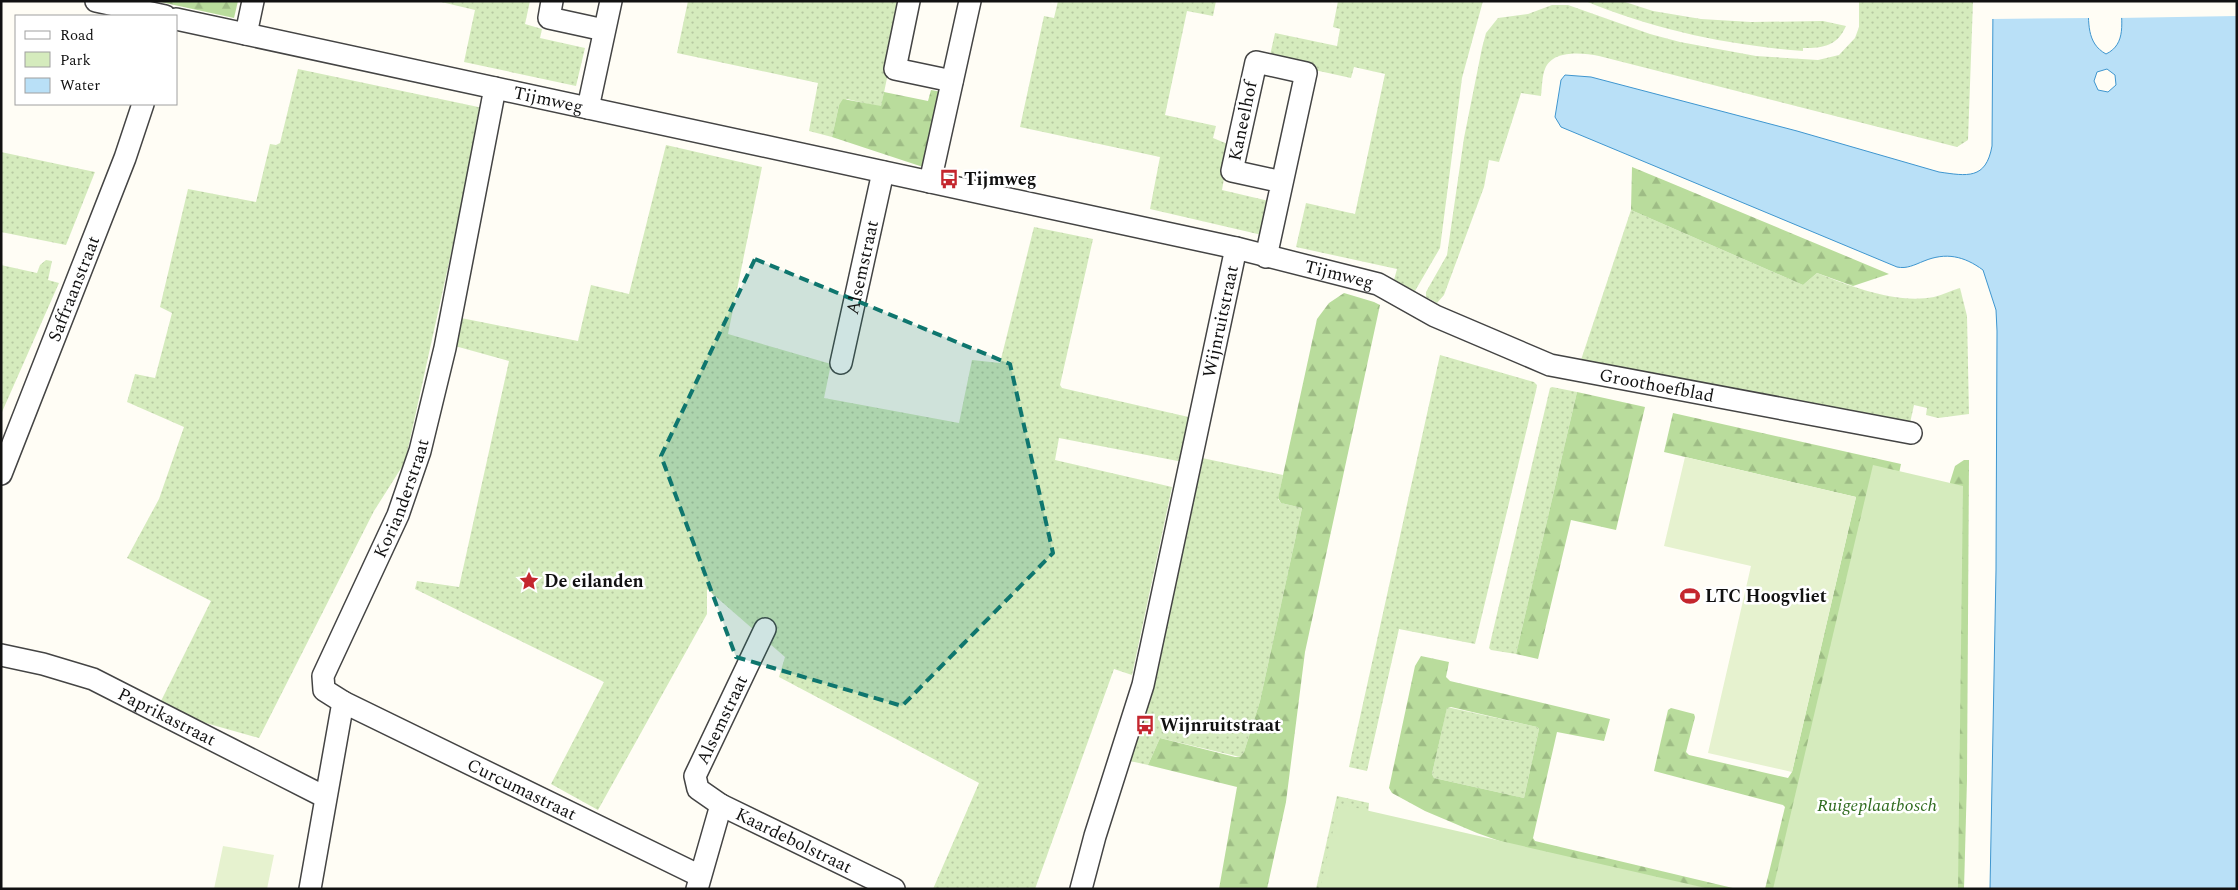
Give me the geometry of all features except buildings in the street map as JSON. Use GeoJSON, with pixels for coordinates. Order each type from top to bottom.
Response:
{"type":"FeatureCollection","features":[{"type":"Feature","properties":{"kind":"street","name":"Tijmweg"},"geometry":{"type":"LineString","coordinates":[[96,1],[157,15]]}},
{"type":"Feature","properties":{"kind":"street"},"geometry":{"type":"LineString","coordinates":[[246,34],[253,1]]}},
{"type":"Feature","properties":{"kind":"street"},"geometry":{"type":"LineString","coordinates":[[552,1],[549,18],[604,30]]}},
{"type":"Feature","properties":{"kind":"street"},"geometry":{"type":"LineString","coordinates":[[588,108],[610,1]]}},
{"type":"Feature","properties":{"kind":"street"},"geometry":{"type":"LineString","coordinates":[[909,1],[895,69],[952,81]]}},
{"type":"Feature","properties":{"kind":"street"},"geometry":{"type":"LineString","coordinates":[[930,182],[970,1]]}},
{"type":"Feature","properties":{"kind":"street","name":"Tijmweg"},"geometry":{"type":"LineString","coordinates":[[178,20],[1236,248],[1378,284],[1414,304]]}},
{"type":"Feature","properties":{"kind":"street","name":"Kaneelhof"},"geometry":{"type":"LineString","coordinates":[[1266,257],[1306,73],[1256,62],[1232,171],[1282,182]]}},
{"type":"Feature","properties":{"kind":"street","name":"Korianderstraat"},"geometry":{"type":"LineString","coordinates":[[344,702],[324,690],[323,676],[398,514],[420,452],[445,348],[495,88]]}},
{"type":"Feature","properties":{"kind":"street","name":"Saffraanstraat"},"geometry":{"type":"LineString","coordinates":[[1,474],[124,158],[143,105]]}},
{"type":"Feature","properties":{"kind":"street","name":"Alsemstraat"},"geometry":{"type":"LineString","coordinates":[[841,363],[883,172]]}},
{"type":"Feature","properties":{"kind":"street","name":"Wijnruitstraat"},"geometry":{"type":"LineString","coordinates":[[1081,889],[1143,685],[1236,248]]}},
{"type":"Feature","properties":{"kind":"street","name":"Groothoefblad"},"geometry":{"type":"LineString","coordinates":[[1414,304],[1435,316],[1550,365],[1911,433]]}},
{"type":"Feature","properties":{"kind":"street","name":"Alsemstraat"},"geometry":{"type":"LineString","coordinates":[[721,805],[698,789],[696,776],[765,629]]}},
{"type":"Feature","properties":{"kind":"street","name":"Paprikastraat"},"geometry":{"type":"LineString","coordinates":[[1,655],[68,670],[93,679],[325,797]]}},
{"type":"Feature","properties":{"kind":"street"},"geometry":{"type":"LineString","coordinates":[[310,889],[325,797],[344,702]]}},
{"type":"Feature","properties":{"kind":"street","name":"Curcumastraat"},"geometry":{"type":"LineString","coordinates":[[344,702],[698,882]]}},
{"type":"Feature","properties":{"kind":"street"},"geometry":{"type":"LineString","coordinates":[[698,882],[721,805]]}},
{"type":"Feature","properties":{"kind":"street","name":"Kaardebolstraat"},"geometry":{"type":"LineString","coordinates":[[721,805],[894,889]]}},
{"type":"Feature","properties":{"kind":"highlighted area"},"geometry":{"type":"Polygon","coordinates":[[[755,259],[1010,364],[1053,553],[902,706],[736,657],[661,456],[755,259]]]}},
{"type":"Feature","properties":{"kind":"green space"},"geometry":{"type":"Polygon","coordinates":[[[156,1],[238,1],[234,18],[156,1]]]}},
{"type":"Feature","properties":{"kind":"green space"},"geometry":{"type":"Polygon","coordinates":[[[437,1],[530,1],[525,24],[542,29],[540,38],[585,48],[576,86],[464,62],[475,10],[437,1]]]}},
{"type":"Feature","properties":{"kind":"green space"},"geometry":{"type":"Polygon","coordinates":[[[688,1],[903,1],[881,107],[847,99],[839,105],[832,137],[809,131],[818,83],[677,53],[688,1]]]}},
{"type":"Feature","properties":{"kind":"green space"},"geometry":{"type":"Polygon","coordinates":[[[1058,1],[1216,1],[1213,16],[1187,11],[1165,115],[1216,126],[1213,138],[1230,145],[1222,190],[1269,201],[1262,235],[1150,209],[1160,157],[1020,127],[1044,16],[1054,18],[1058,1]]]}},
{"type":"Feature","properties":{"kind":"green space"},"geometry":{"type":"Polygon","coordinates":[[[1338,1],[1483,1],[1462,78],[1440,248],[1415,291],[1394,280],[1397,269],[1296,247],[1306,203],[1355,214],[1385,74],[1354,67],[1351,78],[1269,60],[1275,33],[1337,46],[1340,29],[1333,27],[1338,1]]]}},
{"type":"Feature","properties":{"kind":"green space"},"geometry":{"type":"Polygon","coordinates":[[[1585,1],[1622,1],[1653,11],[1701,19],[1751,22],[1823,21],[1846,26],[1834,42],[1823,46],[1803,48],[1803,51],[1747,45],[1692,35],[1638,20],[1585,1]]]}},
{"type":"Feature","properties":{"kind":"green space"},"geometry":{"type":"Polygon","coordinates":[[[1859,1],[1973,1],[1968,140],[1957,147],[1599,56],[1585,54],[1561,55],[1549,63],[1545,69],[1541,96],[1521,93],[1499,162],[1489,160],[1484,187],[1444,295],[1437,303],[1426,297],[1426,292],[1447,255],[1464,138],[1482,48],[1486,33],[1498,18],[1528,14],[1552,5],[1568,5],[1650,34],[1680,42],[1756,56],[1818,60],[1839,55],[1855,38],[1859,27],[1859,1]]]}},
{"type":"Feature","properties":{"kind":"green space"},"geometry":{"type":"Polygon","coordinates":[[[298,69],[483,108],[405,462],[374,511],[259,738],[195,720],[160,703],[211,601],[127,558],[159,499],[184,427],[127,402],[135,374],[155,378],[172,313],[160,307],[188,189],[256,202],[270,144],[276,145],[280,143],[298,69]]]}},
{"type":"Feature","properties":{"kind":"green space"},"geometry":{"type":"Polygon","coordinates":[[[931,90],[942,92],[923,167],[832,137],[839,105],[843,99],[881,106],[884,92],[928,101],[931,90]]]}},
{"type":"Feature","properties":{"kind":"green space"},"geometry":{"type":"Polygon","coordinates":[[[666,145],[762,167],[728,334],[831,364],[824,398],[959,423],[972,360],[1000,363],[1034,227],[1093,239],[1060,385],[1062,388],[1193,418],[1183,462],[1059,438],[1055,460],[1172,487],[1132,675],[1114,669],[1035,889],[933,889],[979,783],[779,677],[785,657],[707,589],[707,614],[598,810],[551,784],[604,682],[415,589],[417,581],[459,587],[509,361],[455,346],[461,318],[578,341],[591,285],[629,294],[666,145]]]}},
{"type":"Feature","properties":{"kind":"green space"},"geometry":{"type":"Polygon","coordinates":[[[1,152],[95,172],[66,245],[1,232],[1,152]]]}},
{"type":"Feature","properties":{"kind":"green space"},"geometry":{"type":"Polygon","coordinates":[[[1632,167],[1889,274],[1853,286],[1817,273],[1803,285],[1631,210],[1632,167]]]}},
{"type":"Feature","properties":{"kind":"green space"},"geometry":{"type":"Polygon","coordinates":[[[1631,210],[1803,285],[1817,273],[1874,293],[1904,298],[1934,297],[1960,288],[1967,316],[1969,414],[1938,418],[1926,415],[1927,408],[1914,405],[1910,423],[1621,372],[1581,360],[1631,210]]]}},
{"type":"Feature","properties":{"kind":"green space"},"geometry":{"type":"Polygon","coordinates":[[[46,260],[52,261],[48,280],[59,283],[2,412],[1,265],[37,273],[40,265],[46,260]]]}},
{"type":"Feature","properties":{"kind":"green space"},"geometry":{"type":"Polygon","coordinates":[[[1344,293],[1380,305],[1305,652],[1286,802],[1267,889],[1219,889],[1237,787],[1148,765],[1160,738],[1235,757],[1240,757],[1244,752],[1260,701],[1302,508],[1281,503],[1278,498],[1317,319],[1329,303],[1344,293]]]}},
{"type":"Feature","properties":{"kind":"green space"},"geometry":{"type":"Polygon","coordinates":[[[1440,355],[1534,382],[1537,385],[1536,391],[1475,644],[1399,629],[1367,771],[1349,767],[1440,355]]]}},
{"type":"Feature","properties":{"kind":"green space"},"geometry":{"type":"Polygon","coordinates":[[[1550,388],[1577,392],[1516,654],[1491,650],[1489,648],[1550,388]]]}},
{"type":"Feature","properties":{"kind":"green space"},"geometry":{"type":"Polygon","coordinates":[[[1577,392],[1645,407],[1616,530],[1571,520],[1538,659],[1516,654],[1577,392]]]}},
{"type":"Feature","properties":{"kind":"green space"},"geometry":{"type":"Polygon","coordinates":[[[1673,413],[1901,464],[1885,540],[1831,889],[1765,889],[1785,807],[1783,805],[1654,771],[1668,710],[1671,708],[1694,714],[1695,717],[1686,752],[1689,755],[1788,778],[1792,772],[1856,497],[1664,452],[1673,413]]]}},
{"type":"Feature","properties":{"kind":"green space"},"geometry":{"type":"Polygon","coordinates":[[[1685,457],[1856,497],[1792,772],[1708,753],[1751,566],[1664,546],[1685,457]]]}},
{"type":"Feature","properties":{"kind":"green space"},"geometry":{"type":"Polygon","coordinates":[[[1202,458],[1283,475],[1278,499],[1281,503],[1302,508],[1260,701],[1244,752],[1240,757],[1160,738],[1148,765],[1130,761],[1157,671],[1202,458]]]}},
{"type":"Feature","properties":{"kind":"green space"},"geometry":{"type":"Polygon","coordinates":[[[1964,460],[1969,460],[1967,780],[1964,889],[1939,889],[1950,482],[1955,466],[1964,460]]]}},
{"type":"Feature","properties":{"kind":"green space","name":"Ruigeplaatbosch"},"geometry":{"type":"Polygon","coordinates":[[[1873,465],[1963,486],[1958,889],[1773,889],[1873,465]]]}},
{"type":"Feature","properties":{"kind":"green space"},"geometry":{"type":"Polygon","coordinates":[[[1421,656],[1449,662],[1446,677],[1450,681],[1610,719],[1604,741],[1557,732],[1533,838],[1535,841],[1737,889],[1673,889],[1534,853],[1477,833],[1425,811],[1392,793],[1389,788],[1415,666],[1421,656]],[[1451,707],[1447,708],[1432,774],[1434,778],[1524,798],[1539,729],[1451,707]]]}},
{"type":"Feature","properties":{"kind":"green space"},"geometry":{"type":"Polygon","coordinates":[[[1447,707],[1539,729],[1524,798],[1434,778],[1432,774],[1447,707]]]}},
{"type":"Feature","properties":{"kind":"green space"},"geometry":{"type":"Polygon","coordinates":[[[1337,796],[1369,803],[1361,889],[1316,889],[1337,796]]]}},
{"type":"Feature","properties":{"kind":"green space"},"geometry":{"type":"Polygon","coordinates":[[[1339,804],[1710,889],[1320,889],[1339,804]]]}},
{"type":"Feature","properties":{"kind":"green space"},"geometry":{"type":"Polygon","coordinates":[[[223,846],[274,855],[267,889],[214,889],[223,846]]]}},
{"type":"Feature","properties":{"kind":"water"},"geometry":{"type":"Polygon","coordinates":[[[1993,1],[2088,1],[2092,38],[2095,44],[2106,54],[2113,50],[2120,38],[2122,24],[2121,1],[2237,1],[2237,889],[1990,889],[1996,570],[1997,331],[1996,310],[1983,270],[1969,261],[1947,256],[1932,258],[1907,267],[1897,267],[1561,127],[1555,117],[1561,80],[1565,75],[1591,77],[1797,131],[1939,172],[1974,173],[1985,165],[1992,146],[1993,1]],[[2107,69],[2097,72],[2094,81],[2098,90],[2108,92],[2116,85],[2115,75],[2107,69]]]}},
{"type":"Feature","properties":{"kind":"pier"},"geometry":{"type":"Polygon","coordinates":[[[1990,1],[2090,1],[2091,18],[1990,19],[1990,1]]]}},
{"type":"Feature","properties":{"kind":"pier"},"geometry":{"type":"Polygon","coordinates":[[[2119,1],[2237,1],[2237,16],[2118,18],[2119,1]]]}},
{"type":"Feature","properties":{"kind":"place","name":"Tijmweg"},"geometry":{"type":"Point","coordinates":[949,179]}},
{"type":"Feature","properties":{"kind":"place","name":"De eilanden"},"geometry":{"type":"Point","coordinates":[529,581]}},
{"type":"Feature","properties":{"kind":"place","name":"LTC Hoogvliet"},"geometry":{"type":"Point","coordinates":[1690,596]}},
{"type":"Feature","properties":{"kind":"place","name":"Wijnruitstraat"},"geometry":{"type":"Point","coordinates":[1145,725]}}]}
